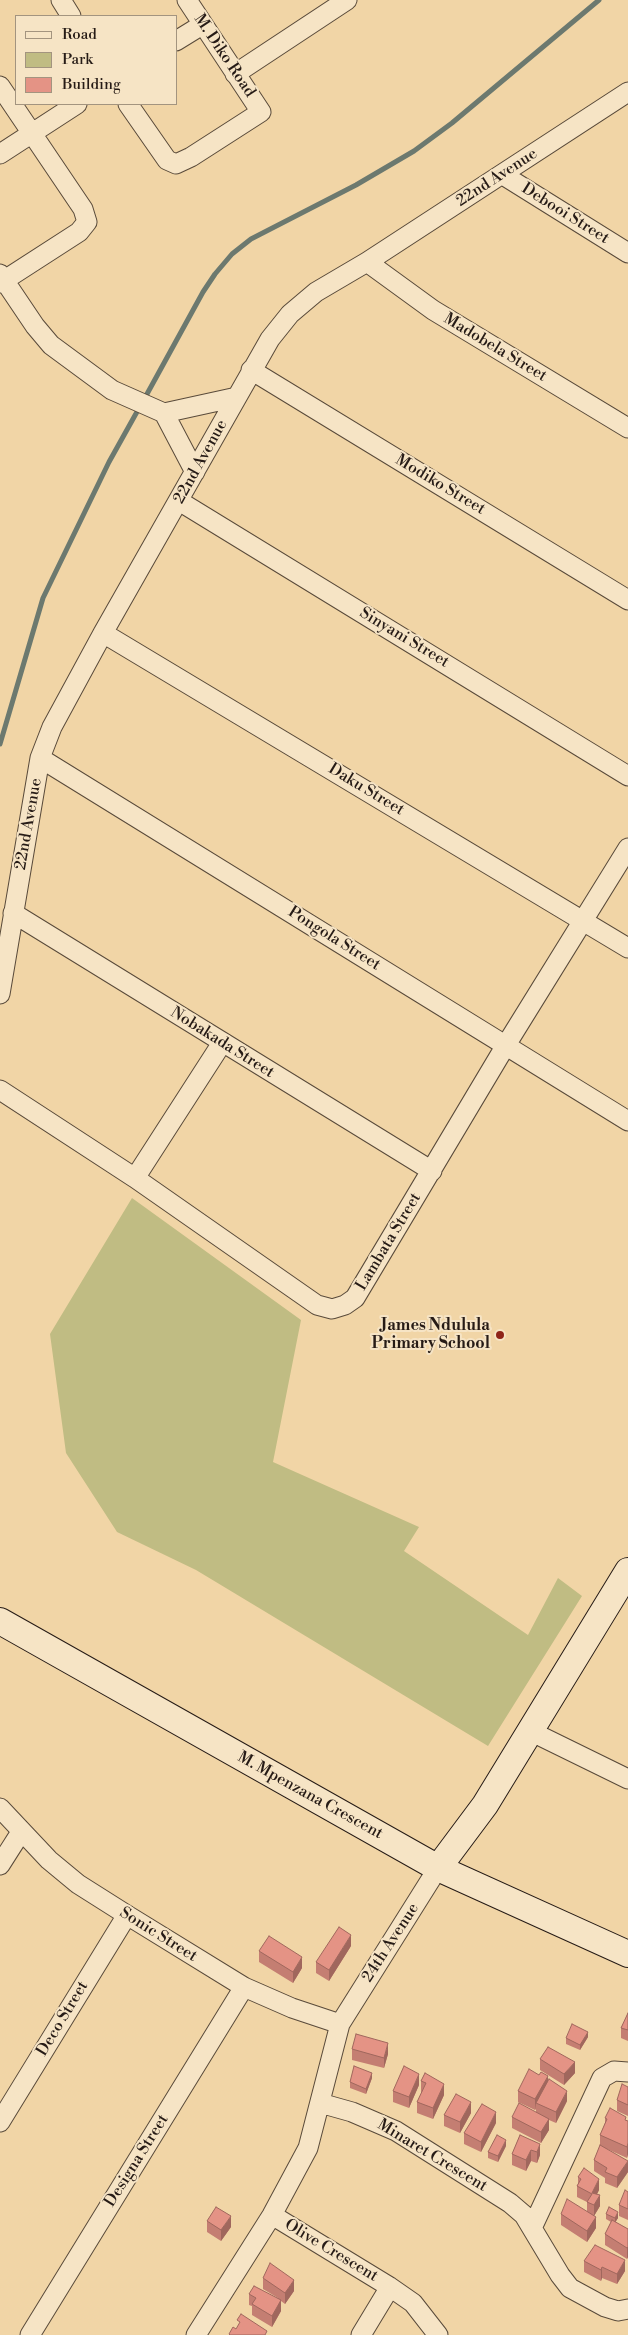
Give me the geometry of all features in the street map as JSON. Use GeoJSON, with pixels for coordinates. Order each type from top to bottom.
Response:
{"type":"FeatureCollection","features":[{"type":"Feature","properties":{"kind":"main road","name":"24th Avenue"},"geometry":{"type":"LineString","coordinates":[[438,1868],[485,1805],[626,1580]]}},
{"type":"Feature","properties":{"kind":"main road","name":"M. Mpenzana Crescent"},"geometry":{"type":"LineString","coordinates":[[0,1620],[438,1868],[628,1954]]}},
{"type":"Feature","properties":{"kind":"street"},"geometry":{"type":"LineString","coordinates":[[61,0],[70,15]]}},
{"type":"Feature","properties":{"kind":"street","name":"M. Diko Road"},"geometry":{"type":"LineString","coordinates":[[129,105],[167,160],[176,164],[191,157],[261,112],[187,0]]}},
{"type":"Feature","properties":{"kind":"street"},"geometry":{"type":"LineString","coordinates":[[235,74],[346,0]]}},
{"type":"Feature","properties":{"kind":"street"},"geometry":{"type":"LineString","coordinates":[[178,40],[202,25]]}},
{"type":"Feature","properties":{"kind":"street"},"geometry":{"type":"LineString","coordinates":[[0,86],[83,209],[87,222],[79,232],[1,279],[35,326],[51,344],[112,390],[164,413],[237,397]]}},
{"type":"Feature","properties":{"kind":"street","name":"22nd Avenue"},"geometry":{"type":"LineString","coordinates":[[0,994],[40,758],[52,727],[252,370],[290,314],[316,292],[367,262],[503,175],[628,92]]}},
{"type":"Feature","properties":{"kind":"street"},"geometry":{"type":"LineString","coordinates":[[0,154],[75,105]]}},
{"type":"Feature","properties":{"kind":"street","name":"Debooi Street"},"geometry":{"type":"LineString","coordinates":[[503,175],[628,253]]}},
{"type":"Feature","properties":{"kind":"street","name":"Madobela Street"},"geometry":{"type":"LineString","coordinates":[[367,262],[433,310],[628,428]]}},
{"type":"Feature","properties":{"kind":"street","name":"Modiko Street"},"geometry":{"type":"LineString","coordinates":[[252,370],[628,600]]}},
{"type":"Feature","properties":{"kind":"street"},"geometry":{"type":"LineString","coordinates":[[164,413],[195,472]]}},
{"type":"Feature","properties":{"kind":"street","name":"Sinyani Street"},"geometry":{"type":"LineString","coordinates":[[180,501],[628,776]]}},
{"type":"Feature","properties":{"kind":"street","name":"Daku Street"},"geometry":{"type":"LineString","coordinates":[[103,633],[583,919],[628,948]]}},
{"type":"Feature","properties":{"kind":"street","name":"Pongola Street"},"geometry":{"type":"LineString","coordinates":[[40,758],[628,1122]]}},
{"type":"Feature","properties":{"kind":"street","name":"Lambata Street"},"geometry":{"type":"LineString","coordinates":[[0,1090],[135,1178],[317,1305],[332,1309],[345,1305],[355,1298],[506,1045],[628,848]]}},
{"type":"Feature","properties":{"kind":"street","name":"Nobakada Street"},"geometry":{"type":"LineString","coordinates":[[13,914],[432,1171]]}},
{"type":"Feature","properties":{"kind":"street"},"geometry":{"type":"LineString","coordinates":[[135,1178],[222,1043]]}},
{"type":"Feature","properties":{"kind":"street"},"geometry":{"type":"LineString","coordinates":[[530,1731],[628,1779]]}},
{"type":"Feature","properties":{"kind":"street","name":"Sonic Street"},"geometry":{"type":"LineString","coordinates":[[0,1808],[20,1832],[78,1884],[244,1987],[292,2008],[340,2024]]}},
{"type":"Feature","properties":{"kind":"street"},"geometry":{"type":"LineString","coordinates":[[0,1865],[20,1832]]}},
{"type":"Feature","properties":{"kind":"street","name":"24th Avenue"},"geometry":{"type":"LineString","coordinates":[[196,2335],[272,2215],[308,2148],[340,2024],[438,1868]]}},
{"type":"Feature","properties":{"kind":"street","name":"Deco Street"},"geometry":{"type":"LineString","coordinates":[[0,2122],[127,1915]]}},
{"type":"Feature","properties":{"kind":"street","name":"Designa Street"},"geometry":{"type":"LineString","coordinates":[[30,2335],[244,1987]]}},
{"type":"Feature","properties":{"kind":"street"},"geometry":{"type":"LineString","coordinates":[[532,2228],[602,2078],[614,2071],[628,2072]]}},
{"type":"Feature","properties":{"kind":"street","name":"Minaret Crescent"},"geometry":{"type":"LineString","coordinates":[[320,2103],[352,2112],[396,2131],[510,2203],[524,2215],[570,2288],[605,2307],[618,2311],[628,2309]]}},
{"type":"Feature","properties":{"kind":"street","name":"Olive Crescent"},"geometry":{"type":"LineString","coordinates":[[272,2215],[390,2287],[413,2304],[438,2335]]}},
{"type":"Feature","properties":{"kind":"street","name":"Olive Crescent"},"geometry":{"type":"LineString","coordinates":[[361,2335],[390,2287]]}},
{"type":"Feature","properties":{"kind":"green space"},"geometry":{"type":"Polygon","coordinates":[[[132,1198],[301,1320],[273,1462],[419,1527],[404,1551],[528,1635],[558,1578],[582,1596],[488,1746],[196,1570],[117,1532],[66,1453],[50,1334],[132,1198]]]}},
{"type":"Feature","properties":{"kind":"building"},"geometry":{"type":"Polygon","coordinates":[[[339,1927],[351,1935],[329,1970],[316,1962],[339,1927]]]}},
{"type":"Feature","properties":{"kind":"building"},"geometry":{"type":"Polygon","coordinates":[[[269,1936],[302,1957],[293,1972],[259,1951],[269,1936]]]}},
{"type":"Feature","properties":{"kind":"building"},"geometry":{"type":"Polygon","coordinates":[[[628,2013],[628,2030],[621,2028],[628,2013]]]}},
{"type":"Feature","properties":{"kind":"building"},"geometry":{"type":"Polygon","coordinates":[[[572,2024],[588,2032],[580,2045],[566,2038],[572,2024]]]}},
{"type":"Feature","properties":{"kind":"building"},"geometry":{"type":"Polygon","coordinates":[[[356,2034],[388,2043],[384,2058],[352,2049],[356,2034]]]}},
{"type":"Feature","properties":{"kind":"building"},"geometry":{"type":"Polygon","coordinates":[[[548,2047],[575,2062],[564,2074],[540,2059],[548,2047]]]}},
{"type":"Feature","properties":{"kind":"building"},"geometry":{"type":"Polygon","coordinates":[[[354,2066],[372,2073],[366,2089],[350,2082],[354,2066]]]}},
{"type":"Feature","properties":{"kind":"building"},"geometry":{"type":"Polygon","coordinates":[[[404,2066],[419,2074],[409,2097],[393,2091],[404,2066]]]}},
{"type":"Feature","properties":{"kind":"building"},"geometry":{"type":"Polygon","coordinates":[[[529,2069],[539,2075],[541,2072],[548,2076],[535,2099],[518,2091],[529,2069]]]}},
{"type":"Feature","properties":{"kind":"building"},"geometry":{"type":"Polygon","coordinates":[[[425,2073],[444,2084],[433,2108],[417,2102],[426,2083],[421,2081],[425,2073]]]}},
{"type":"Feature","properties":{"kind":"building"},"geometry":{"type":"Polygon","coordinates":[[[549,2079],[567,2091],[556,2112],[536,2103],[549,2079]]]}},
{"type":"Feature","properties":{"kind":"building"},"geometry":{"type":"Polygon","coordinates":[[[622,2084],[628,2087],[628,2105],[617,2100],[622,2084]]]}},
{"type":"Feature","properties":{"kind":"building"},"geometry":{"type":"Polygon","coordinates":[[[456,2094],[471,2102],[460,2122],[444,2115],[456,2094]]]}},
{"type":"Feature","properties":{"kind":"building"},"geometry":{"type":"Polygon","coordinates":[[[519,2103],[549,2119],[541,2132],[512,2117],[519,2103]]]}},
{"type":"Feature","properties":{"kind":"building"},"geometry":{"type":"Polygon","coordinates":[[[482,2104],[496,2112],[481,2142],[464,2133],[482,2104]]]}},
{"type":"Feature","properties":{"kind":"building"},"geometry":{"type":"Polygon","coordinates":[[[610,2108],[626,2117],[625,2120],[628,2121],[627,2147],[600,2135],[610,2108]]]}},
{"type":"Feature","properties":{"kind":"building"},"geometry":{"type":"Polygon","coordinates":[[[497,2135],[506,2140],[498,2156],[488,2152],[497,2135]]]}},
{"type":"Feature","properties":{"kind":"building"},"geometry":{"type":"Polygon","coordinates":[[[520,2135],[540,2144],[537,2152],[531,2150],[526,2160],[512,2154],[520,2135]]]}},
{"type":"Feature","properties":{"kind":"building"},"geometry":{"type":"Polygon","coordinates":[[[600,2145],[628,2161],[617,2177],[605,2172],[607,2168],[594,2160],[600,2145]]]}},
{"type":"Feature","properties":{"kind":"building"},"geometry":{"type":"Polygon","coordinates":[[[584,2168],[599,2179],[592,2193],[600,2195],[594,2205],[587,2202],[592,2194],[577,2186],[581,2179],[578,2177],[584,2168]]]}},
{"type":"Feature","properties":{"kind":"building"},"geometry":{"type":"Polygon","coordinates":[[[625,2190],[628,2192],[628,2209],[619,2205],[625,2190]]]}},
{"type":"Feature","properties":{"kind":"building"},"geometry":{"type":"Polygon","coordinates":[[[567,2199],[596,2217],[587,2231],[561,2214],[567,2199]]]}},
{"type":"Feature","properties":{"kind":"building"},"geometry":{"type":"Polygon","coordinates":[[[216,2207],[231,2216],[221,2230],[207,2221],[216,2207]]]}},
{"type":"Feature","properties":{"kind":"building"},"geometry":{"type":"Polygon","coordinates":[[[609,2207],[618,2212],[615,2218],[606,2214],[609,2207]]]}},
{"type":"Feature","properties":{"kind":"building"},"geometry":{"type":"Polygon","coordinates":[[[612,2220],[628,2229],[627,2248],[605,2234],[612,2220]]]}},
{"type":"Feature","properties":{"kind":"building"},"geometry":{"type":"Polygon","coordinates":[[[595,2245],[625,2260],[617,2274],[602,2267],[601,2270],[584,2261],[595,2245]]]}},
{"type":"Feature","properties":{"kind":"building"},"geometry":{"type":"Polygon","coordinates":[[[270,2263],[294,2280],[285,2293],[263,2278],[270,2263]]]}},
{"type":"Feature","properties":{"kind":"building"},"geometry":{"type":"Polygon","coordinates":[[[254,2286],[281,2300],[272,2316],[252,2304],[256,2298],[249,2294],[254,2286]]]}},
{"type":"Feature","properties":{"kind":"building"},"geometry":{"type":"Polygon","coordinates":[[[241,2314],[267,2331],[265,2335],[230,2335],[233,2327],[236,2329],[240,2322],[237,2320],[241,2314]]]}},
{"type":"Feature","properties":{"kind":"waterway"},"geometry":{"type":"LineString","coordinates":[[147,394],[203,292],[232,254],[251,239],[356,185],[414,151],[452,123],[599,0]]}},
{"type":"Feature","properties":{"kind":"waterway"},"geometry":{"type":"LineString","coordinates":[[0,744],[43,598],[109,462],[138,410]]}},
{"type":"Feature","properties":{"kind":"place","name":"James Ndulula Primary School"},"geometry":{"type":"Point","coordinates":[500,1335]}}]}
